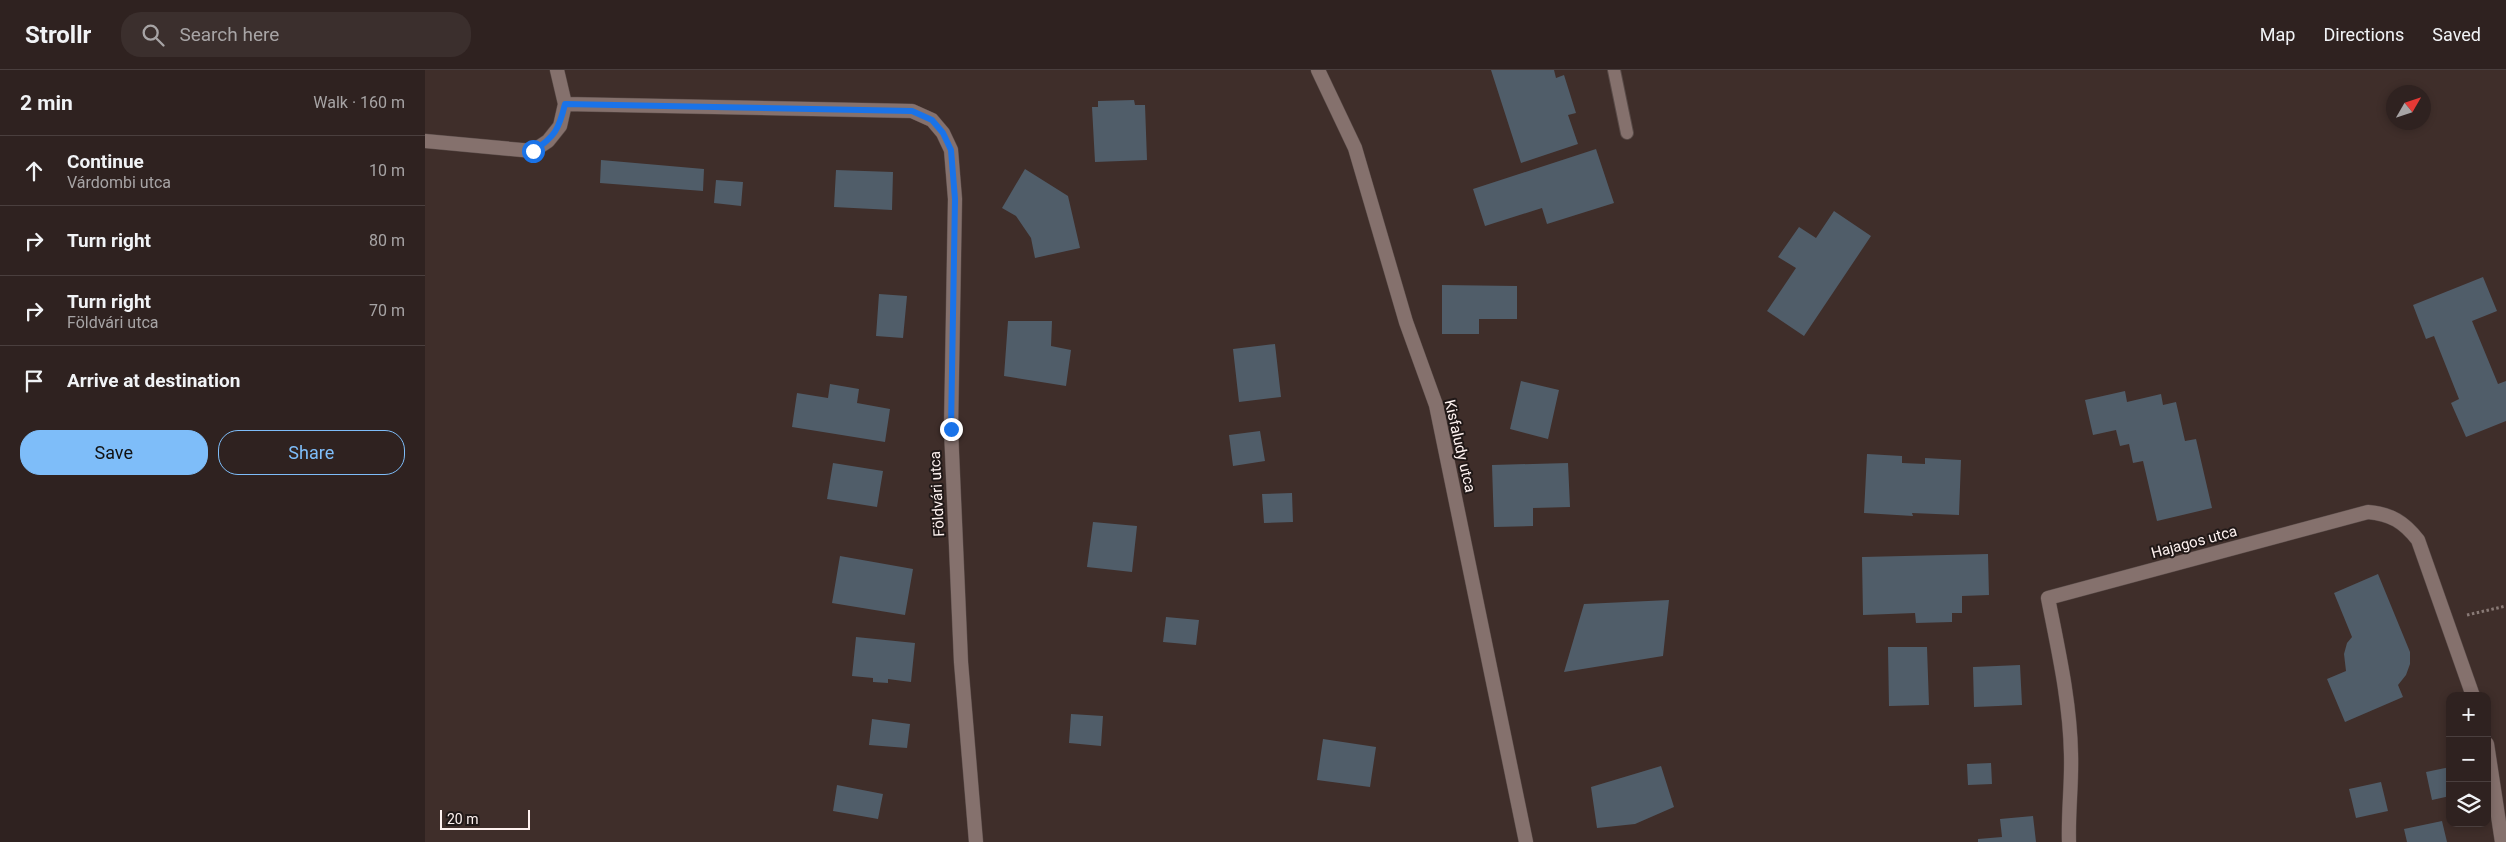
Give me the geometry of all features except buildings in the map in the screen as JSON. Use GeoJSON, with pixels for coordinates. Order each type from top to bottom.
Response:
{"type":"FeatureCollection","features":[{"type":"Feature","properties":{"kind":"street"},"geometry":{"type":"LineString","coordinates":[[425,140],[533,151],[549,141],[560,126],[565,104],[557,70]]}},
{"type":"Feature","properties":{"kind":"street","name":"Kisfaludy utca"},"geometry":{"type":"LineString","coordinates":[[1318,70],[1355,148],[1406,322],[1436,406],[1526,842]]}},
{"type":"Feature","properties":{"kind":"street","name":"Földvári utca"},"geometry":{"type":"LineString","coordinates":[[565,104],[912,111],[932,120],[943,133],[951,150],[955,199],[951,429],[961,662],[976,842]]}},
{"type":"Feature","properties":{"kind":"street","name":"Hajagos utca"},"geometry":{"type":"LineString","coordinates":[[2069,842],[2071,754],[2069,718],[2065,683],[2048,598],[2368,512],[2384,513],[2408,527],[2418,540],[2472,692]]}},
{"type":"Feature","properties":{"kind":"street"},"geometry":{"type":"LineString","coordinates":[[2491,770],[2502,842]]}},
{"type":"Feature","properties":{"kind":"lane"},"geometry":{"type":"LineString","coordinates":[[1614,70],[1627,133]]}},
{"type":"Feature","properties":{"kind":"path"},"geometry":{"type":"LineString","coordinates":[[2447,619],[2506,606]]}},
{"type":"Feature","properties":{"kind":"route"},"geometry":{"type":"LineString","coordinates":[[533,151],[549,141],[560,126],[565,104],[912,111],[932,120],[943,133],[951,150],[955,199],[951,429]]}}]}
